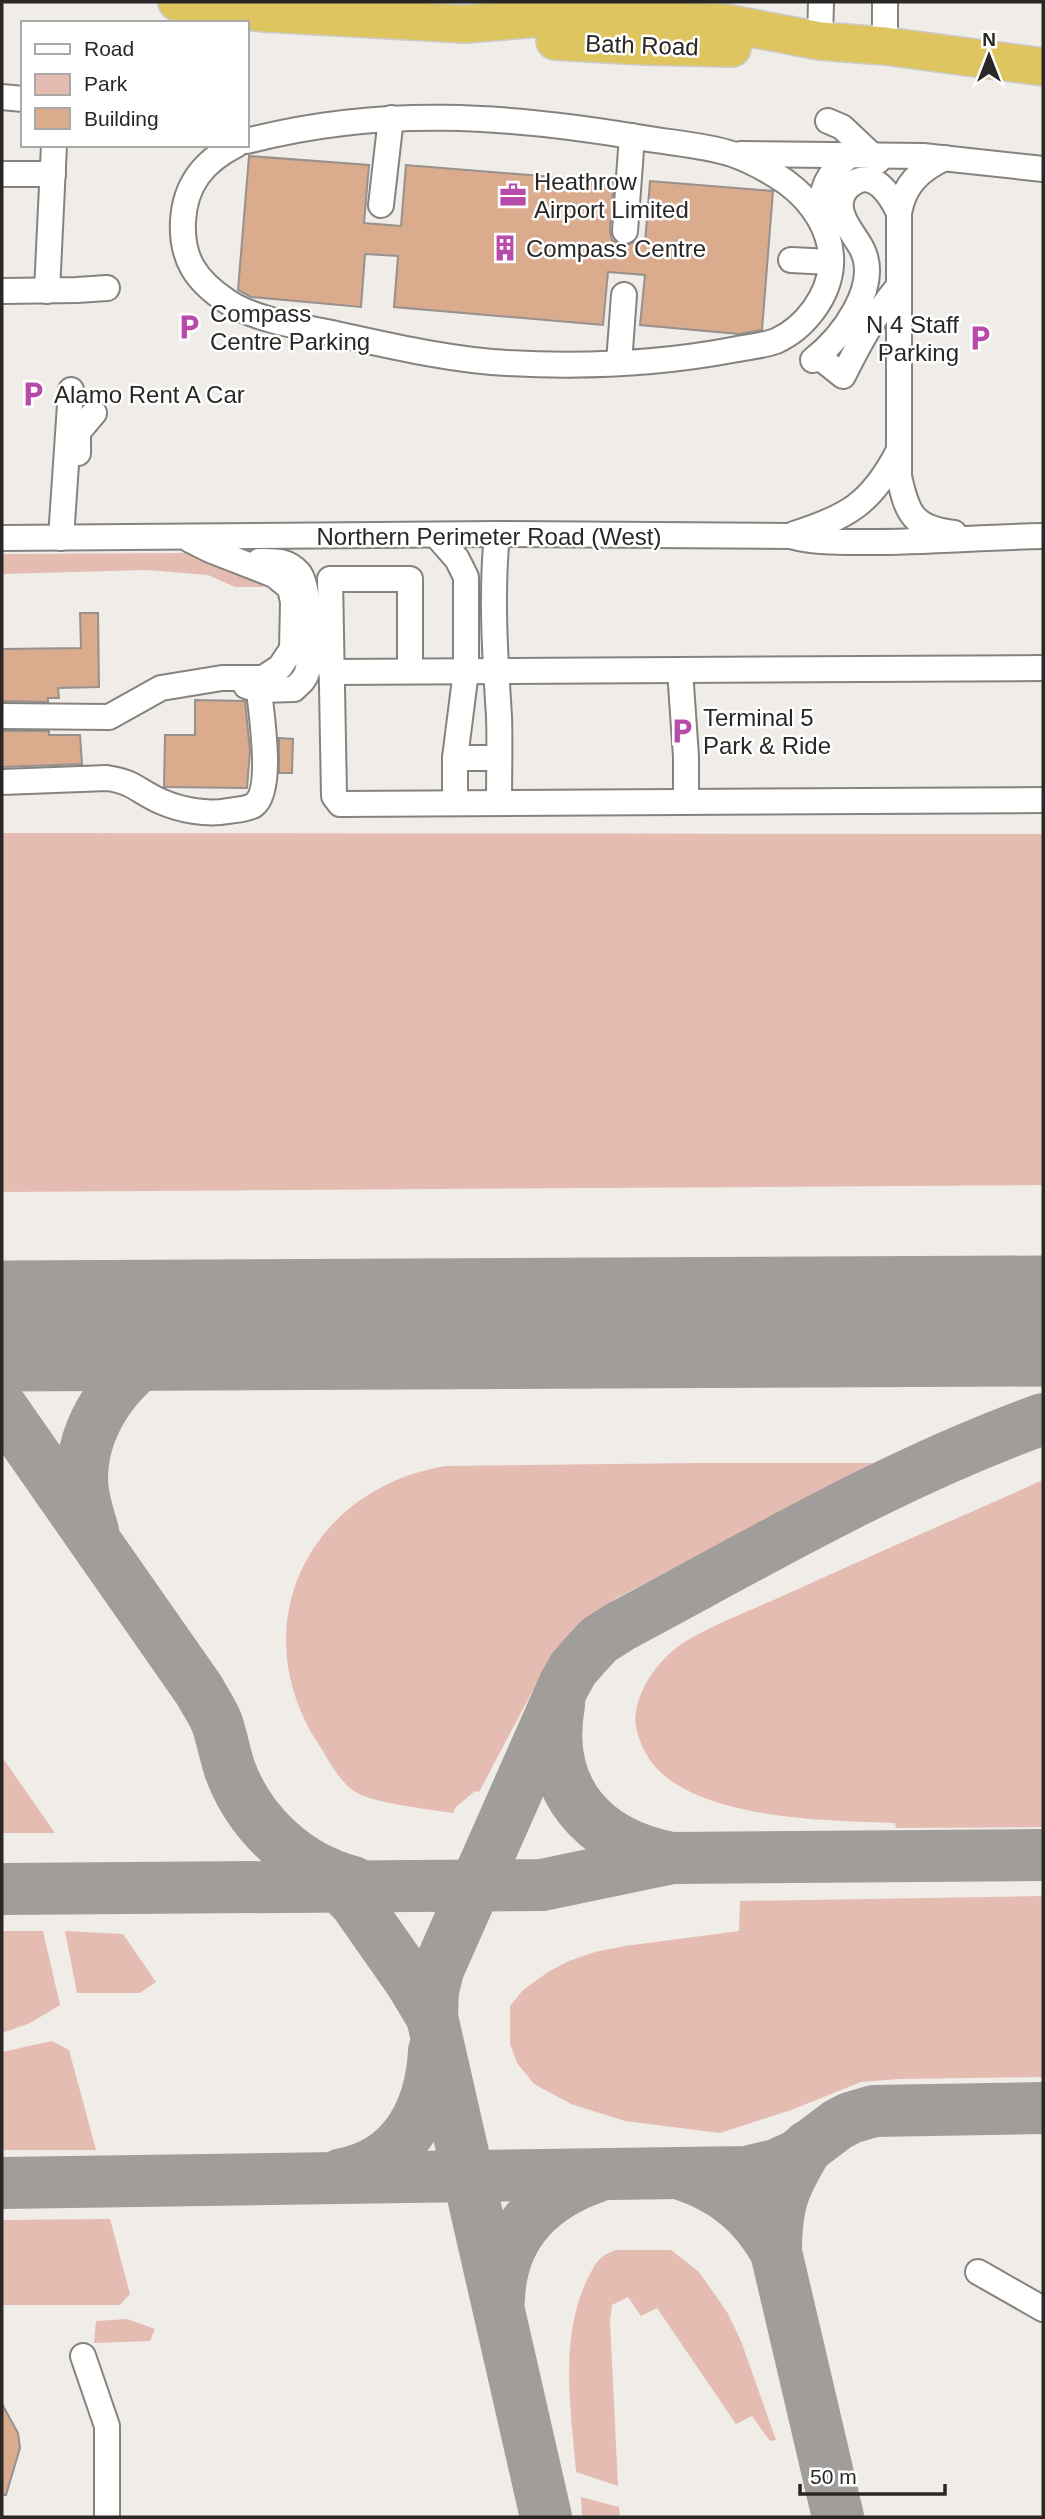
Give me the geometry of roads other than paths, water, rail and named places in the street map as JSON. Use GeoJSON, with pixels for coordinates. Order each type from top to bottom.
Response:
{"type":"FeatureCollection","features":[{"type":"Feature","properties":{"kind":"highway","name":"Bath Road"},"geometry":{"type":"LineString","coordinates":[[177,2],[264,13],[552,17],[644,23],[725,23],[820,41],[885,46],[1043,67]]}},
{"type":"Feature","properties":{"kind":"street"},"geometry":{"type":"LineString","coordinates":[[820,41],[821,2]]}},
{"type":"Feature","properties":{"kind":"street"},"geometry":{"type":"LineString","coordinates":[[885,2],[885,46]]}},
{"type":"Feature","properties":{"kind":"street"},"geometry":{"type":"LineString","coordinates":[[2,97],[21,99]]}},
{"type":"Feature","properties":{"kind":"street"},"geometry":{"type":"LineString","coordinates":[[248,141],[298,130],[391,118],[460,116],[554,124],[733,154],[946,158],[1043,169]]}},
{"type":"Feature","properties":{"kind":"street"},"geometry":{"type":"LineString","coordinates":[[381,205],[391,118]]}},
{"type":"Feature","properties":{"kind":"street"},"geometry":{"type":"LineString","coordinates":[[828,121],[842,127],[861,156],[895,176],[899,213],[899,476],[907,509],[927,528],[975,537],[1043,536]]}},
{"type":"Feature","properties":{"kind":"street"},"geometry":{"type":"LineString","coordinates":[[625,230],[632,136]]}},
{"type":"Feature","properties":{"kind":"street"},"geometry":{"type":"LineString","coordinates":[[47,291],[54,147]]}},
{"type":"Feature","properties":{"kind":"street"},"geometry":{"type":"LineString","coordinates":[[226,147],[198,173],[191,186],[186,201],[183,231],[184,248],[191,268],[205,284],[229,303],[246,311],[304,327],[416,351],[500,363],[559,365],[619,363],[704,355],[774,342],[794,331],[811,314],[828,282],[831,262],[827,235],[820,218],[797,191],[783,180],[733,154]]}},
{"type":"Feature","properties":{"kind":"street"},"geometry":{"type":"LineString","coordinates":[[820,218],[824,187],[831,171],[861,156]]}},
{"type":"Feature","properties":{"kind":"street"},"geometry":{"type":"LineString","coordinates":[[899,213],[901,200],[911,182],[926,167],[946,158]]}},
{"type":"Feature","properties":{"kind":"street"},"geometry":{"type":"LineString","coordinates":[[2,174],[53,174]]}},
{"type":"Feature","properties":{"kind":"street"},"geometry":{"type":"LineString","coordinates":[[898,287],[866,331],[843,376],[815,358],[847,325],[864,289],[867,271],[865,254],[841,210],[844,192],[855,181],[874,182],[885,189],[899,213]]}},
{"type":"Feature","properties":{"kind":"street"},"geometry":{"type":"LineString","coordinates":[[791,260],[831,262]]}},
{"type":"Feature","properties":{"kind":"street"},"geometry":{"type":"LineString","coordinates":[[2,291],[107,288]]}},
{"type":"Feature","properties":{"kind":"street"},"geometry":{"type":"LineString","coordinates":[[619,363],[624,295]]}},
{"type":"Feature","properties":{"kind":"street"},"geometry":{"type":"LineString","coordinates":[[69,538],[71,390]]}},
{"type":"Feature","properties":{"kind":"street"},"geometry":{"type":"LineString","coordinates":[[69,538],[78,432],[94,413]]}},
{"type":"Feature","properties":{"kind":"street"},"geometry":{"type":"LineString","coordinates":[[790,536],[825,524],[857,507],[871,494],[899,452]]}},
{"type":"Feature","properties":{"kind":"street"},"geometry":{"type":"LineString","coordinates":[[497,534],[494,568],[499,802]]}},
{"type":"Feature","properties":{"kind":"street","name":"Northern Perimeter Road (West)"},"geometry":{"type":"LineString","coordinates":[[2,538],[497,534],[790,536],[813,542],[932,542],[975,537]]}},
{"type":"Feature","properties":{"kind":"street"},"geometry":{"type":"LineString","coordinates":[[436,535],[457,559],[466,577],[466,671],[455,758],[455,803]]}},
{"type":"Feature","properties":{"kind":"street"},"geometry":{"type":"LineString","coordinates":[[2,716],[109,717],[161,688],[228,678],[263,678],[280,667],[292,649],[293,602],[290,588],[274,575],[209,550],[183,536]]}},
{"type":"Feature","properties":{"kind":"street"},"geometry":{"type":"LineString","coordinates":[[228,678],[259,690],[294,689],[304,679],[308,668],[309,603],[302,575],[283,561],[241,561]]}},
{"type":"Feature","properties":{"kind":"street"},"geometry":{"type":"LineString","coordinates":[[410,671],[410,579],[330,579],[334,796],[340,804],[1043,800]]}},
{"type":"Feature","properties":{"kind":"street"},"geometry":{"type":"LineString","coordinates":[[331,672],[1043,668]]}},
{"type":"Feature","properties":{"kind":"street"},"geometry":{"type":"LineString","coordinates":[[680,670],[686,801]]}},
{"type":"Feature","properties":{"kind":"street"},"geometry":{"type":"LineString","coordinates":[[2,782],[107,778],[139,787],[160,801],[186,809],[217,813],[253,806],[261,796],[264,775],[259,690]]}},
{"type":"Feature","properties":{"kind":"street"},"geometry":{"type":"LineString","coordinates":[[461,718],[499,718]]}},
{"type":"Feature","properties":{"kind":"street"},"geometry":{"type":"LineString","coordinates":[[455,758],[499,758]]}},
{"type":"Feature","properties":{"kind":"street"},"geometry":{"type":"LineString","coordinates":[[978,2272],[1043,2309]]}},
{"type":"Feature","properties":{"kind":"street"},"geometry":{"type":"LineString","coordinates":[[83,2356],[107,2426],[107,2517]]}},
{"type":"Feature","properties":{"kind":"place","name":"Heathrow Airport Limited"},"geometry":{"type":"Point","coordinates":[513,195]}},
{"type":"Feature","properties":{"kind":"place","name":"Compass Centre"},"geometry":{"type":"Point","coordinates":[505,248]}},
{"type":"Feature","properties":{"kind":"place","name":"Compass Centre Parking"},"geometry":{"type":"Point","coordinates":[189,327]}},
{"type":"Feature","properties":{"kind":"place","name":"N 4 Staff Parking"},"geometry":{"type":"Point","coordinates":[980,338]}},
{"type":"Feature","properties":{"kind":"place","name":"Alamo Rent A Car"},"geometry":{"type":"Point","coordinates":[33,394]}},
{"type":"Feature","properties":{"kind":"place","name":"Terminal 5 Park & Ride"},"geometry":{"type":"Point","coordinates":[682,731]}}]}
